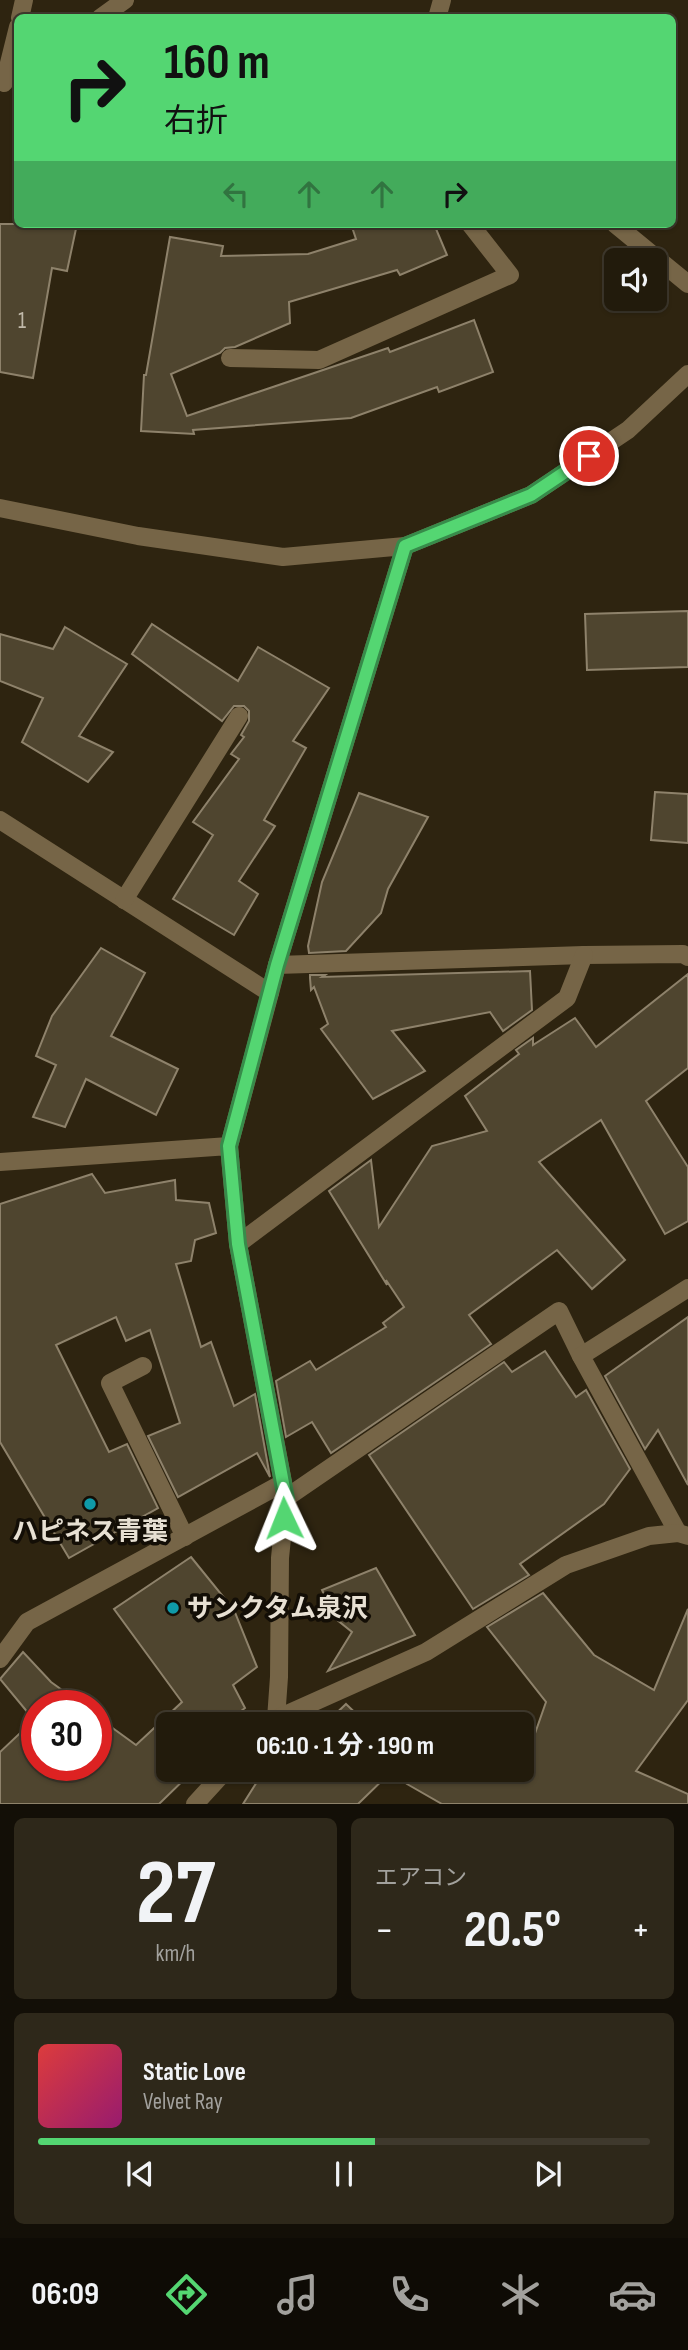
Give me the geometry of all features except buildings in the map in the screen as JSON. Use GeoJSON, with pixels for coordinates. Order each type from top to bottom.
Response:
{"type":"FeatureCollection","features":[{"type":"Feature","properties":{"kind":"street"},"geometry":{"type":"LineString","coordinates":[[106,14],[125,0]]}},
{"type":"Feature","properties":{"kind":"street"},"geometry":{"type":"LineString","coordinates":[[10,81],[14,54]]}},
{"type":"Feature","properties":{"kind":"street"},"geometry":{"type":"LineString","coordinates":[[230,358],[319,360],[510,275],[473,228]]}},
{"type":"Feature","properties":{"kind":"street"},"geometry":{"type":"LineString","coordinates":[[620,228],[688,284]]}},
{"type":"Feature","properties":{"kind":"street"},"geometry":{"type":"LineString","coordinates":[[0,508],[138,536],[284,557],[405,546],[531,495],[628,430],[688,374]]}},
{"type":"Feature","properties":{"kind":"street"},"geometry":{"type":"LineString","coordinates":[[274,1712],[279,1677],[280,1558],[285,1491],[238,1244],[229,1146],[277,965],[405,546]]}},
{"type":"Feature","properties":{"kind":"street"},"geometry":{"type":"LineString","coordinates":[[124,900],[239,716]]}},
{"type":"Feature","properties":{"kind":"street"},"geometry":{"type":"LineString","coordinates":[[0,820],[270,993]]}},
{"type":"Feature","properties":{"kind":"street"},"geometry":{"type":"LineString","coordinates":[[277,965],[584,955],[683,954],[688,957]]}},
{"type":"Feature","properties":{"kind":"street"},"geometry":{"type":"LineString","coordinates":[[238,1244],[567,998],[584,955]]}},
{"type":"Feature","properties":{"kind":"street"},"geometry":{"type":"LineString","coordinates":[[0,1162],[229,1146]]}},
{"type":"Feature","properties":{"kind":"street"},"geometry":{"type":"LineString","coordinates":[[581,1356],[688,1288]]}},
{"type":"Feature","properties":{"kind":"street"},"geometry":{"type":"LineString","coordinates":[[0,1660],[27,1622],[185,1536],[285,1491],[559,1311],[581,1356],[683,1534],[649,1536],[566,1566],[426,1652],[295,1712]]}},
{"type":"Feature","properties":{"kind":"street"},"geometry":{"type":"LineString","coordinates":[[143,1366],[110,1382],[185,1536]]}},
{"type":"Feature","properties":{"kind":"street"},"geometry":{"type":"LineString","coordinates":[[195,1804],[215,1782]]}},
{"type":"Feature","properties":{"kind":"place","name":"ハピネス青葉"},"geometry":{"type":"Point","coordinates":[90,1504]}},
{"type":"Feature","properties":{"kind":"place","name":"サンクタム泉沢"},"geometry":{"type":"Point","coordinates":[173,1608]}},
{"type":"Feature","properties":{"kind":"route"},"geometry":{"type":"LineString","coordinates":[[284,1518],[286,1499],[238,1244],[229,1146],[277,965],[405,546],[531,495],[589,456]]}}]}
